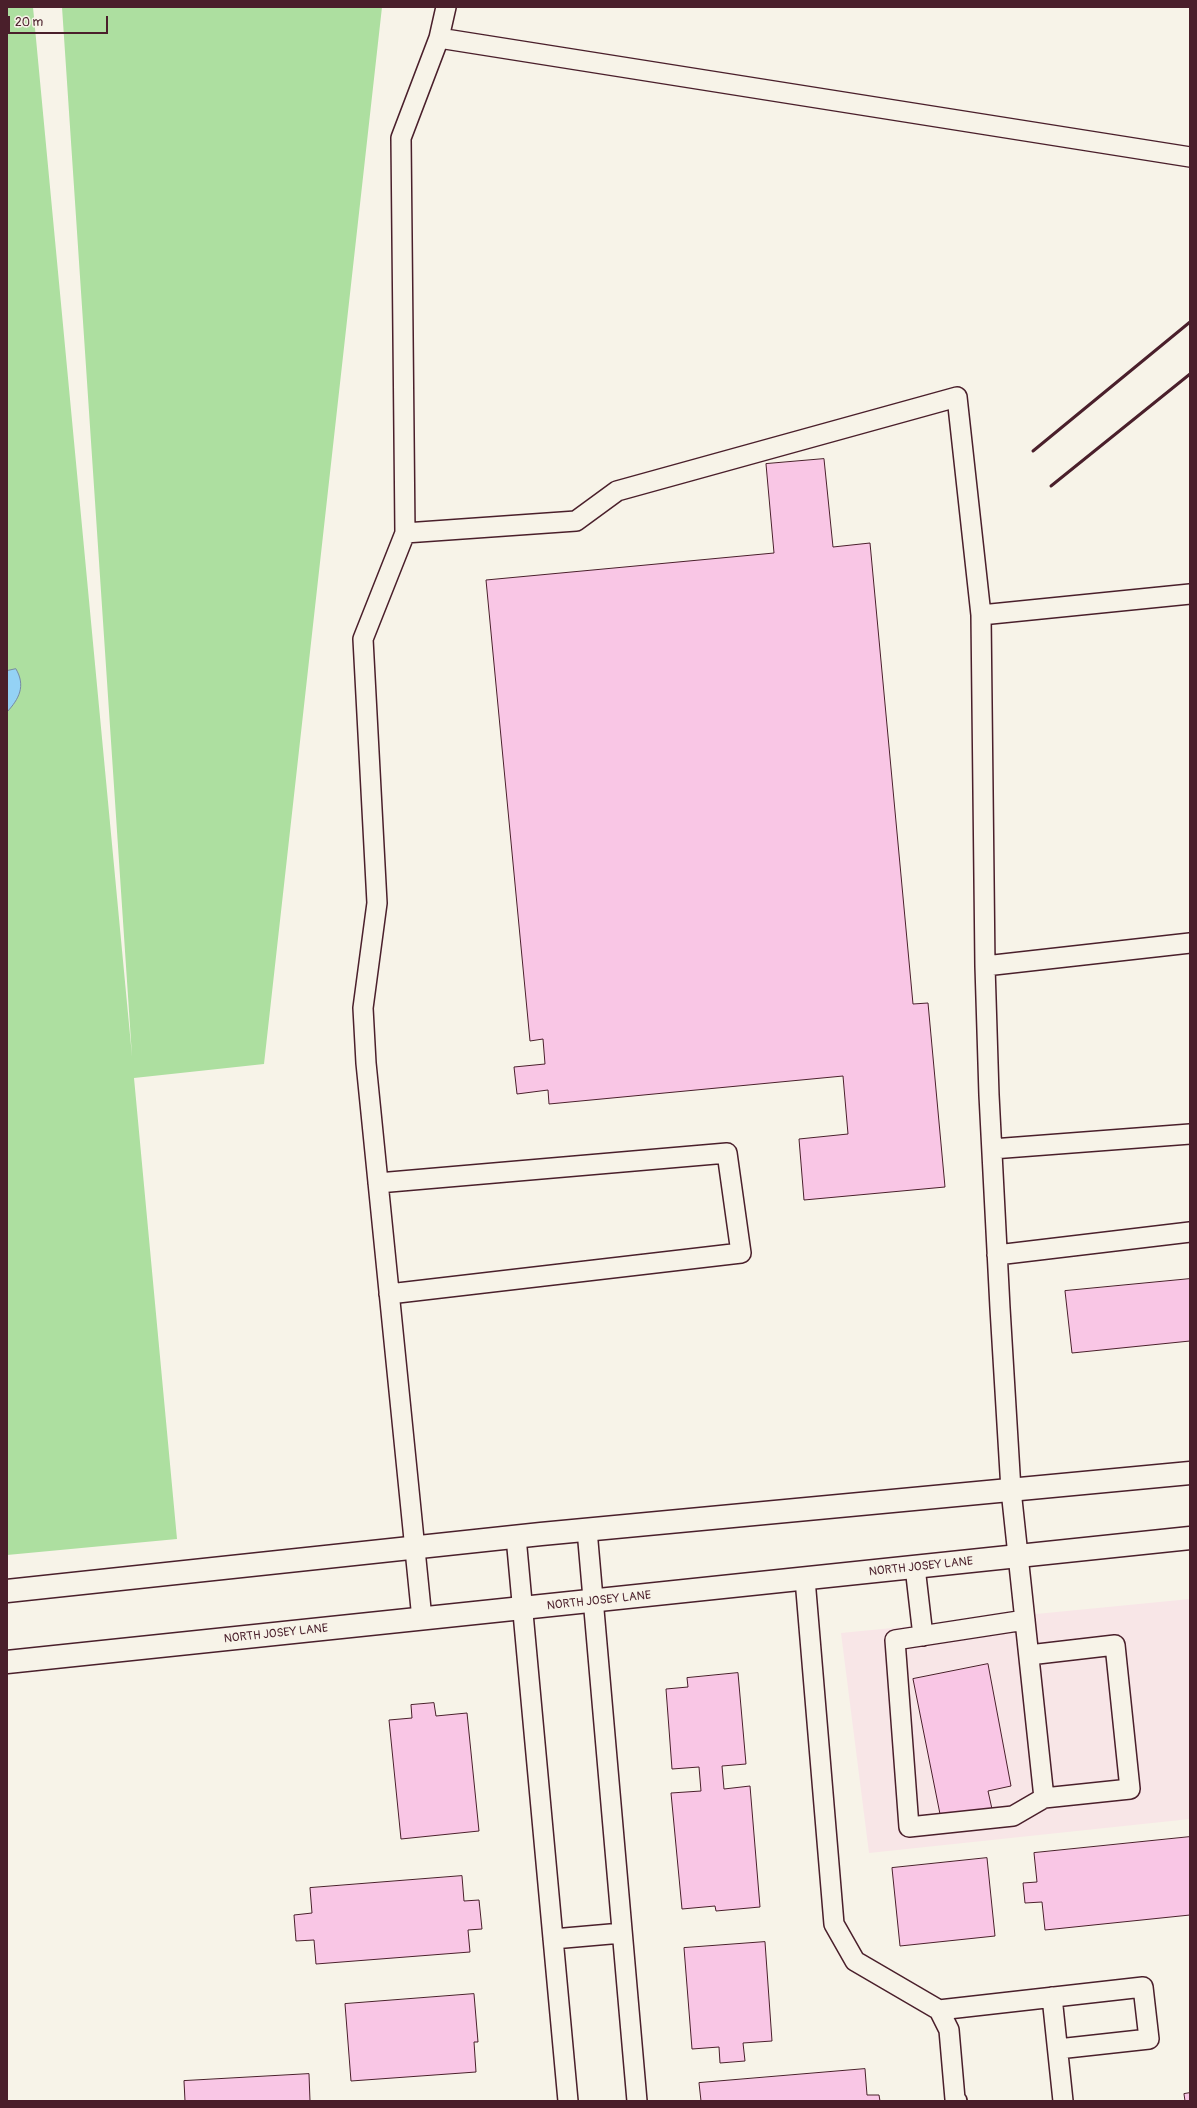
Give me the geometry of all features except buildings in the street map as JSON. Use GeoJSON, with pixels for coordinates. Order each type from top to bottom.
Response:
{"type":"FeatureCollection","features":[{"type":"Feature","properties":{"kind":"main road"},"geometry":{"type":"LineString","coordinates":[[7,1591],[516,1537],[1190,1473]]}},
{"type":"Feature","properties":{"kind":"main road","name":"NORTH JOSEY LANE"},"geometry":{"type":"LineString","coordinates":[[7,1662],[1190,1538]]}},
{"type":"Feature","properties":{"kind":"lane"},"geometry":{"type":"LineString","coordinates":[[422,1619],[366,1063],[363,1008],[377,902],[363,638],[406,533],[401,138],[439,38],[446,7]]}},
{"type":"Feature","properties":{"kind":"lane"},"geometry":{"type":"LineString","coordinates":[[439,38],[1190,157]]}},
{"type":"Feature","properties":{"kind":"lane"},"geometry":{"type":"LineString","coordinates":[[406,533],[576,521],[617,491],[957,397],[981,615],[985,966],[997,1255],[1011,1490],[1044,1798]]}},
{"type":"Feature","properties":{"kind":"lane"},"geometry":{"type":"LineString","coordinates":[[981,615],[1190,594]]}},
{"type":"Feature","properties":{"kind":"lane"},"geometry":{"type":"LineString","coordinates":[[985,966],[1190,943]]}},
{"type":"Feature","properties":{"kind":"lane"},"geometry":{"type":"LineString","coordinates":[[992,1149],[1190,1134]]}},
{"type":"Feature","properties":{"kind":"lane"},"geometry":{"type":"LineString","coordinates":[[378,1183],[727,1153],[740,1253],[389,1294]]}},
{"type":"Feature","properties":{"kind":"lane"},"geometry":{"type":"LineString","coordinates":[[997,1255],[1190,1232]]}},
{"type":"Feature","properties":{"kind":"lane"},"geometry":{"type":"LineString","coordinates":[[587,1530],[637,2101]]}},
{"type":"Feature","properties":{"kind":"lane"},"geometry":{"type":"LineString","coordinates":[[516,1537],[568,2101]]}},
{"type":"Feature","properties":{"kind":"lane"},"geometry":{"type":"LineString","coordinates":[[915,1567],[923,1636]]}},
{"type":"Feature","properties":{"kind":"lane"},"geometry":{"type":"LineString","coordinates":[[805,1579],[834,1924],[855,1961],[939,2010],[949,2030],[955,2099],[957,2101]]}},
{"type":"Feature","properties":{"kind":"lane"},"geometry":{"type":"LineString","coordinates":[[1025,1620],[895,1640],[909,1827],[1013,1816],[1044,1798],[1130,1789],[1115,1645],[1029,1655]]}},
{"type":"Feature","properties":{"kind":"lane"},"geometry":{"type":"LineString","coordinates":[[553,1939],[622,1933]]}},
{"type":"Feature","properties":{"kind":"lane"},"geometry":{"type":"LineString","coordinates":[[939,2010],[1143,1987],[1149,2039],[1058,2049]]}},
{"type":"Feature","properties":{"kind":"lane"},"geometry":{"type":"LineString","coordinates":[[1052,1997],[1064,2101]]}},
{"type":"Feature","properties":{"kind":"shaded area"},"geometry":{"type":"Polygon","coordinates":[[[1190,1599],[1190,1819],[869,1853],[841,1633],[1190,1599]]]}},
{"type":"Feature","properties":{"kind":"green space"},"geometry":{"type":"Polygon","coordinates":[[[7,7],[33,7],[132,1056],[62,7],[382,7],[264,1064],[134,1078],[177,1539],[7,1555],[7,7]]]}},
{"type":"Feature","properties":{"kind":"water"},"geometry":{"type":"Polygon","coordinates":[[[16,669],[19,675],[21,687],[20,692],[15,702],[7,712],[7,671],[16,669]]]}},
{"type":"Feature","properties":{"kind":"railway"},"geometry":{"type":"LineString","coordinates":[[1033,451],[1190,322]]}},
{"type":"Feature","properties":{"kind":"railway"},"geometry":{"type":"LineString","coordinates":[[1051,486],[1190,374]]}}]}
